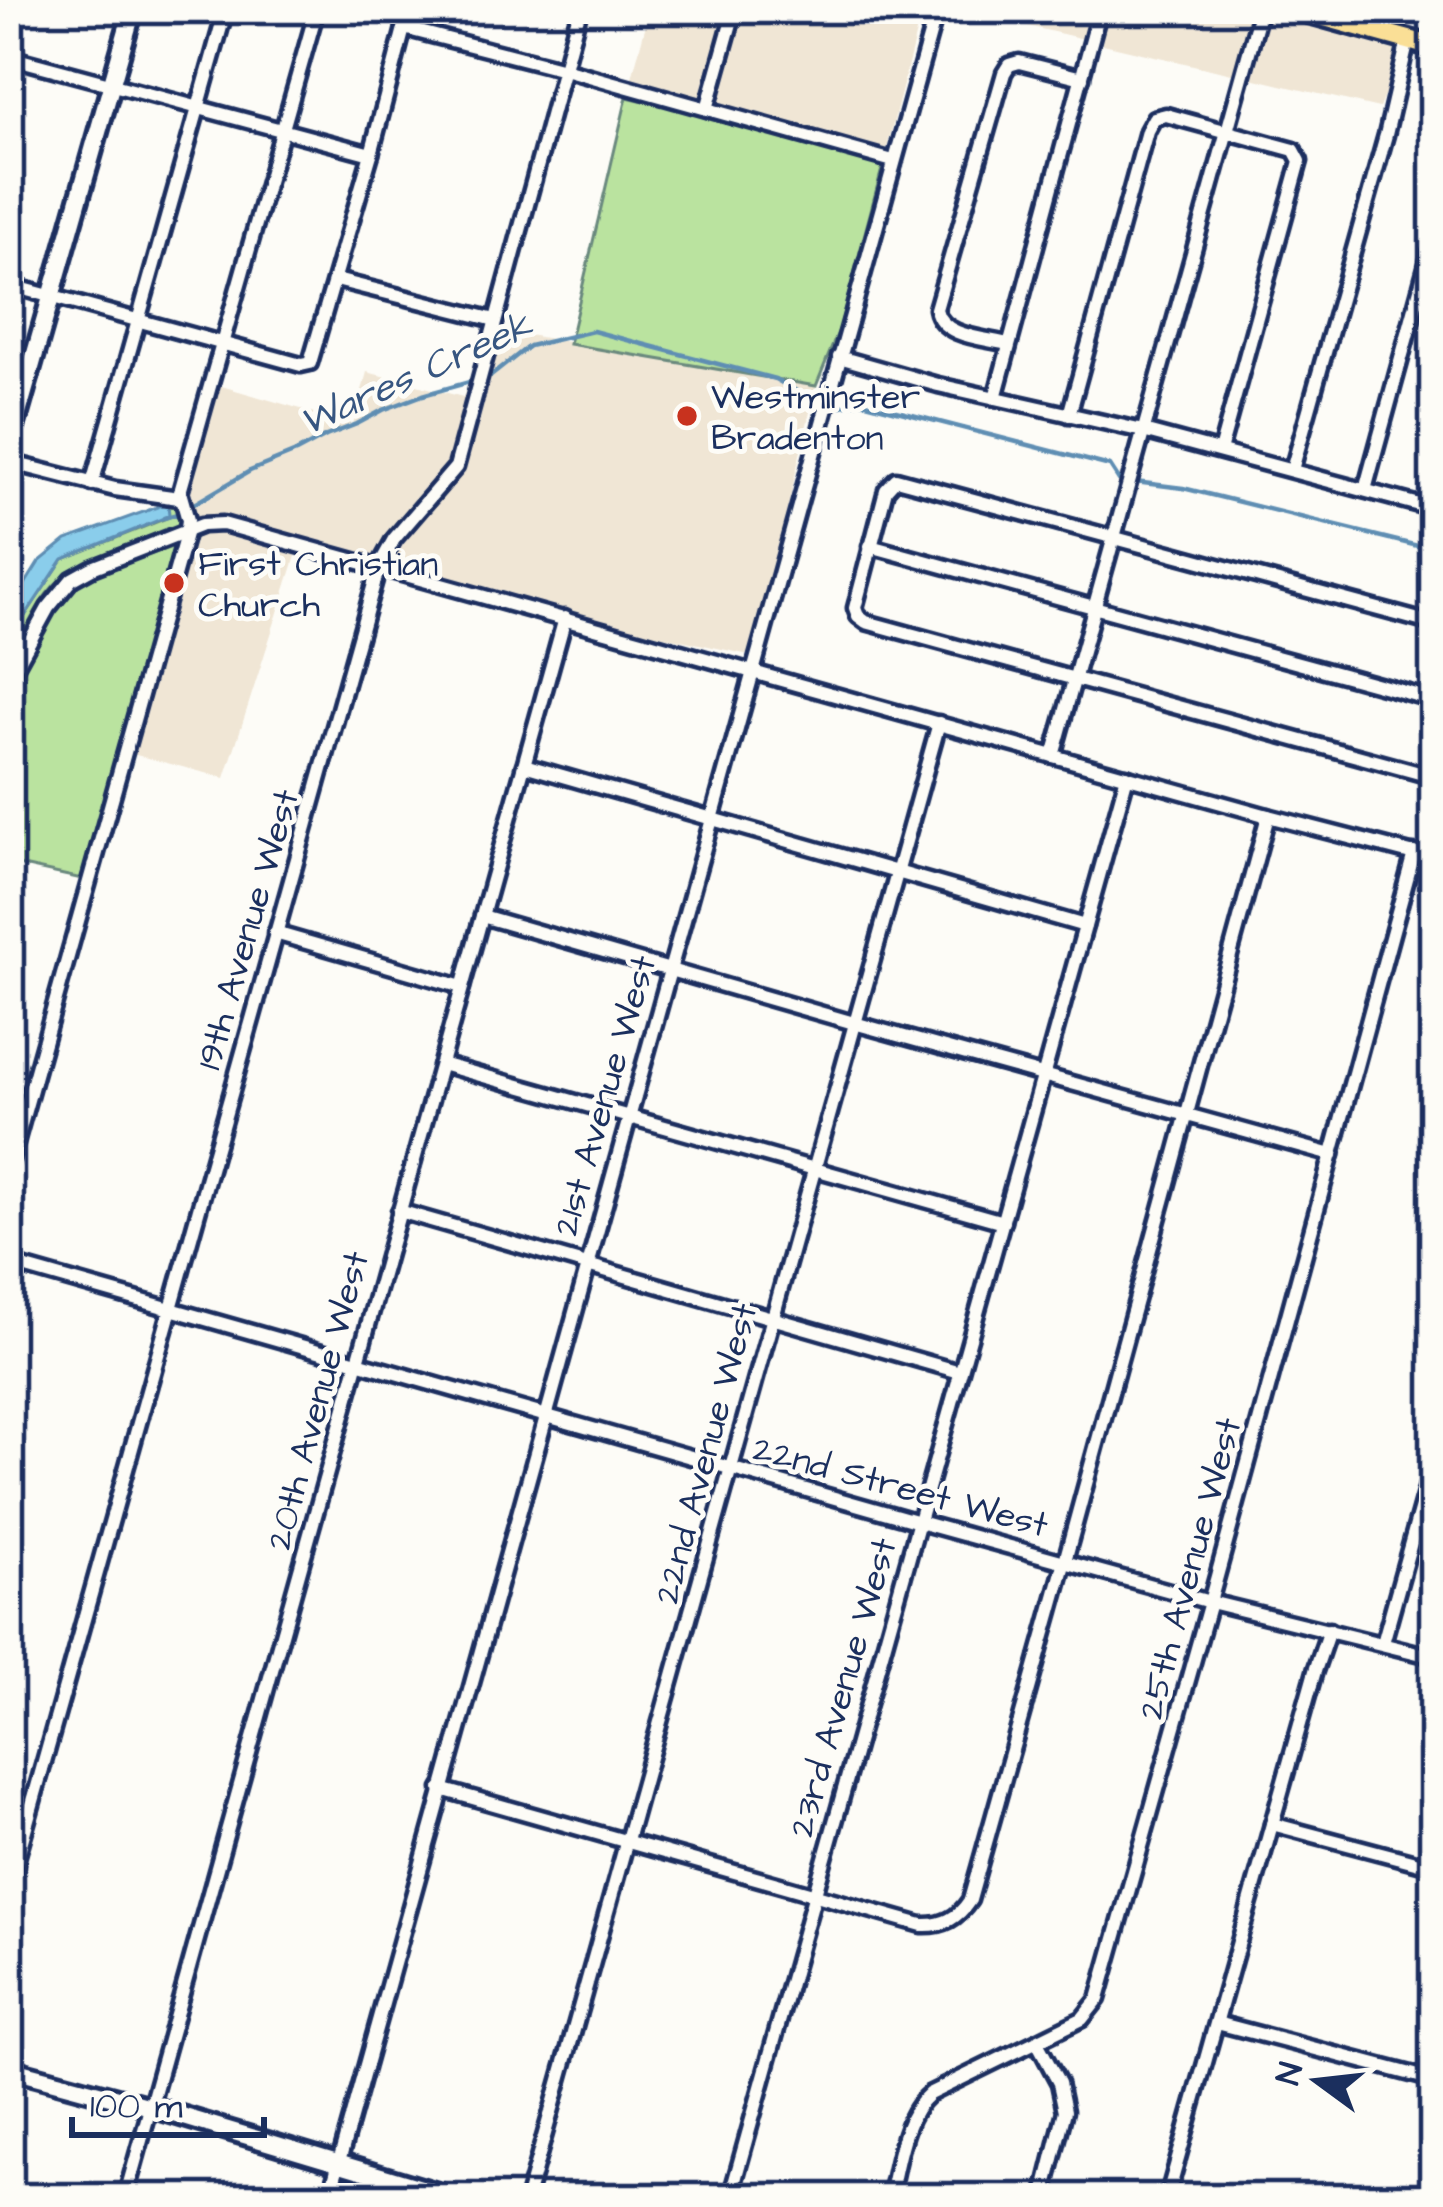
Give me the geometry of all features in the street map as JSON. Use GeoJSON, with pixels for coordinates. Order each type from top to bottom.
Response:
{"type":"FeatureCollection","features":[{"type":"Feature","properties":{"kind":"main road"},"geometry":{"type":"LineString","coordinates":[[1296,9],[1348,16],[1434,47]]}},
{"type":"Feature","properties":{"kind":"street"},"geometry":{"type":"LineString","coordinates":[[9,445],[133,9]]}},
{"type":"Feature","properties":{"kind":"street"},"geometry":{"type":"LineString","coordinates":[[92,484],[226,9]]}},
{"type":"Feature","properties":{"kind":"street"},"geometry":{"type":"LineString","coordinates":[[9,1168],[186,534],[187,516],[180,500],[316,9]]}},
{"type":"Feature","properties":{"kind":"street"},"geometry":{"type":"LineString","coordinates":[[9,285],[222,344],[310,363],[409,9]]}},
{"type":"Feature","properties":{"kind":"street","name":"19th Avenue West"},"geometry":{"type":"LineString","coordinates":[[9,1887],[379,566],[394,539],[456,466],[580,9]]}},
{"type":"Feature","properties":{"kind":"street"},"geometry":{"type":"LineString","coordinates":[[707,109],[735,9]]}},
{"type":"Feature","properties":{"kind":"street","name":"21st Avenue West"},"geometry":{"type":"LineString","coordinates":[[329,2198],[937,9]]}},
{"type":"Feature","properties":{"kind":"street"},"geometry":{"type":"LineString","coordinates":[[994,398],[1100,9]]}},
{"type":"Feature","properties":{"kind":"street"},"geometry":{"type":"LineString","coordinates":[[1053,756],[1261,9]]}},
{"type":"Feature","properties":{"kind":"street"},"geometry":{"type":"LineString","coordinates":[[404,28],[893,161]]}},
{"type":"Feature","properties":{"kind":"street"},"geometry":{"type":"LineString","coordinates":[[1292,470],[1380,158],[1408,40]]}},
{"type":"Feature","properties":{"kind":"street"},"geometry":{"type":"LineString","coordinates":[[9,57],[371,154]]}},
{"type":"Feature","properties":{"kind":"street"},"geometry":{"type":"LineString","coordinates":[[1008,344],[954,331],[940,323],[936,309],[1009,65],[1019,62],[1082,78]]}},
{"type":"Feature","properties":{"kind":"street"},"geometry":{"type":"LineString","coordinates":[[1069,415],[1147,130],[1154,118],[1166,115],[1298,154],[1299,167],[1220,451]]}},
{"type":"Feature","properties":{"kind":"street"},"geometry":{"type":"LineString","coordinates":[[1365,490],[1434,238]]}},
{"type":"Feature","properties":{"kind":"street"},"geometry":{"type":"LineString","coordinates":[[336,280],[495,320]]}},
{"type":"Feature","properties":{"kind":"street"},"geometry":{"type":"LineString","coordinates":[[839,358],[1144,431],[1434,509]]}},
{"type":"Feature","properties":{"kind":"street"},"geometry":{"type":"LineString","coordinates":[[9,462],[180,500]]}},
{"type":"Feature","properties":{"kind":"street"},"geometry":{"type":"LineString","coordinates":[[1434,624],[896,479],[886,490],[856,600],[858,616],[866,622],[1434,777]]}},
{"type":"Feature","properties":{"kind":"street"},"geometry":{"type":"LineString","coordinates":[[9,679],[48,608],[72,579],[202,525],[223,524],[1434,859]]}},
{"type":"Feature","properties":{"kind":"street"},"geometry":{"type":"LineString","coordinates":[[870,546],[1434,700]]}},
{"type":"Feature","properties":{"kind":"street","name":"20th Avenue West"},"geometry":{"type":"LineString","coordinates":[[125,2198],[565,618]]}},
{"type":"Feature","properties":{"kind":"street","name":"22nd Avenue West"},"geometry":{"type":"LineString","coordinates":[[527,2198],[939,723]]}},
{"type":"Feature","properties":{"kind":"street"},"geometry":{"type":"LineString","coordinates":[[524,765],[1085,926]]}},
{"type":"Feature","properties":{"kind":"street","name":"23rd Avenue West"},"geometry":{"type":"LineString","coordinates":[[730,2198],[1127,776]]}},
{"type":"Feature","properties":{"kind":"street"},"geometry":{"type":"LineString","coordinates":[[441,1789],[933,1925],[964,1909],[1065,1561],[1268,816]]}},
{"type":"Feature","properties":{"kind":"street","name":"25th Avenue West"},"geometry":{"type":"LineString","coordinates":[[889,2198],[910,2122],[922,2100],[1082,2019],[1098,1999],[1414,854]]}},
{"type":"Feature","properties":{"kind":"street"},"geometry":{"type":"LineString","coordinates":[[482,916],[1332,1155]]}},
{"type":"Feature","properties":{"kind":"street"},"geometry":{"type":"LineString","coordinates":[[275,933],[462,987]]}},
{"type":"Feature","properties":{"kind":"street"},"geometry":{"type":"LineString","coordinates":[[441,1064],[1003,1222]]}},
{"type":"Feature","properties":{"kind":"street"},"geometry":{"type":"LineString","coordinates":[[399,1211],[960,1372]]}},
{"type":"Feature","properties":{"kind":"street","name":"22nd Street West"},"geometry":{"type":"LineString","coordinates":[[9,1264],[919,1522],[1434,1657]]}},
{"type":"Feature","properties":{"kind":"street"},"geometry":{"type":"LineString","coordinates":[[1383,1643],[1429,1499],[1434,1460]]}},
{"type":"Feature","properties":{"kind":"street"},"geometry":{"type":"LineString","coordinates":[[1172,2197],[1329,1630]]}},
{"type":"Feature","properties":{"kind":"street"},"geometry":{"type":"LineString","coordinates":[[1272,1824],[1434,1867]]}},
{"type":"Feature","properties":{"kind":"street"},"geometry":{"type":"LineString","coordinates":[[1217,2023],[1434,2080]]}},
{"type":"Feature","properties":{"kind":"street"},"geometry":{"type":"LineString","coordinates":[[1037,2042],[1059,2084],[1065,2111],[1043,2198]]}},
{"type":"Feature","properties":{"kind":"street"},"geometry":{"type":"LineString","coordinates":[[9,2069],[454,2198]]}},
{"type":"Feature","properties":{"kind":"shaded area"},"geometry":{"type":"Polygon","coordinates":[[[650,9],[727,9],[702,101],[631,81],[650,9]]]}},
{"type":"Feature","properties":{"kind":"shaded area"},"geometry":{"type":"Polygon","coordinates":[[[742,9],[922,9],[886,152],[716,105],[742,9]]]}},
{"type":"Feature","properties":{"kind":"shaded area"},"geometry":{"type":"Polygon","coordinates":[[[954,9],[1092,9],[1084,39],[954,9]]]}},
{"type":"Feature","properties":{"kind":"shaded area"},"geometry":{"type":"Polygon","coordinates":[[[1107,9],[1253,9],[1236,75],[1099,43],[1107,9]]]}},
{"type":"Feature","properties":{"kind":"shaded area"},"geometry":{"type":"Polygon","coordinates":[[[1269,9],[1399,44],[1379,108],[1251,78],[1269,9]]]}},
{"type":"Feature","properties":{"kind":"shaded area"},"geometry":{"type":"Polygon","coordinates":[[[500,330],[816,386],[749,655],[618,626],[390,562],[400,543],[463,468],[500,330]]]}},
{"type":"Feature","properties":{"kind":"shaded area"},"geometry":{"type":"Polygon","coordinates":[[[474,370],[449,464],[388,535],[375,558],[225,518],[195,521],[187,492],[218,385],[353,424],[367,372],[463,397],[474,370]]]}},
{"type":"Feature","properties":{"kind":"shaded area"},"geometry":{"type":"Polygon","coordinates":[[[213,530],[370,570],[296,556],[225,778],[132,754],[192,539],[213,530]]]}},
{"type":"Feature","properties":{"kind":"green space"},"geometry":{"type":"Polygon","coordinates":[[[627,97],[883,165],[840,327],[816,386],[569,344],[627,97]]]}},
{"type":"Feature","properties":{"kind":"green space"},"geometry":{"type":"Polygon","coordinates":[[[168,503],[174,504],[180,518],[177,530],[68,573],[41,602],[9,662],[9,640],[63,559],[169,517],[168,503]]]}},
{"type":"Feature","properties":{"kind":"green space"},"geometry":{"type":"Polygon","coordinates":[[[174,546],[82,879],[9,863],[9,692],[54,611],[77,585],[174,546]]]}},
{"type":"Feature","properties":{"kind":"water"},"geometry":{"type":"Polygon","coordinates":[[[168,503],[169,516],[63,559],[9,640],[9,610],[39,562],[66,540],[168,503]]]}},
{"type":"Feature","properties":{"kind":"waterway","name":"Wares Creek"},"geometry":{"type":"LineString","coordinates":[[164,518],[250,471],[383,410],[491,376],[529,346],[593,331],[775,379],[816,402],[841,406],[862,402],[1110,466],[1119,480],[1183,488],[1434,550]]}},
{"type":"Feature","properties":{"kind":"place","name":"Westminster Bradenton"},"geometry":{"type":"Point","coordinates":[687,416]}},
{"type":"Feature","properties":{"kind":"place","name":"First Christian Church"},"geometry":{"type":"Point","coordinates":[174,583]}}]}
